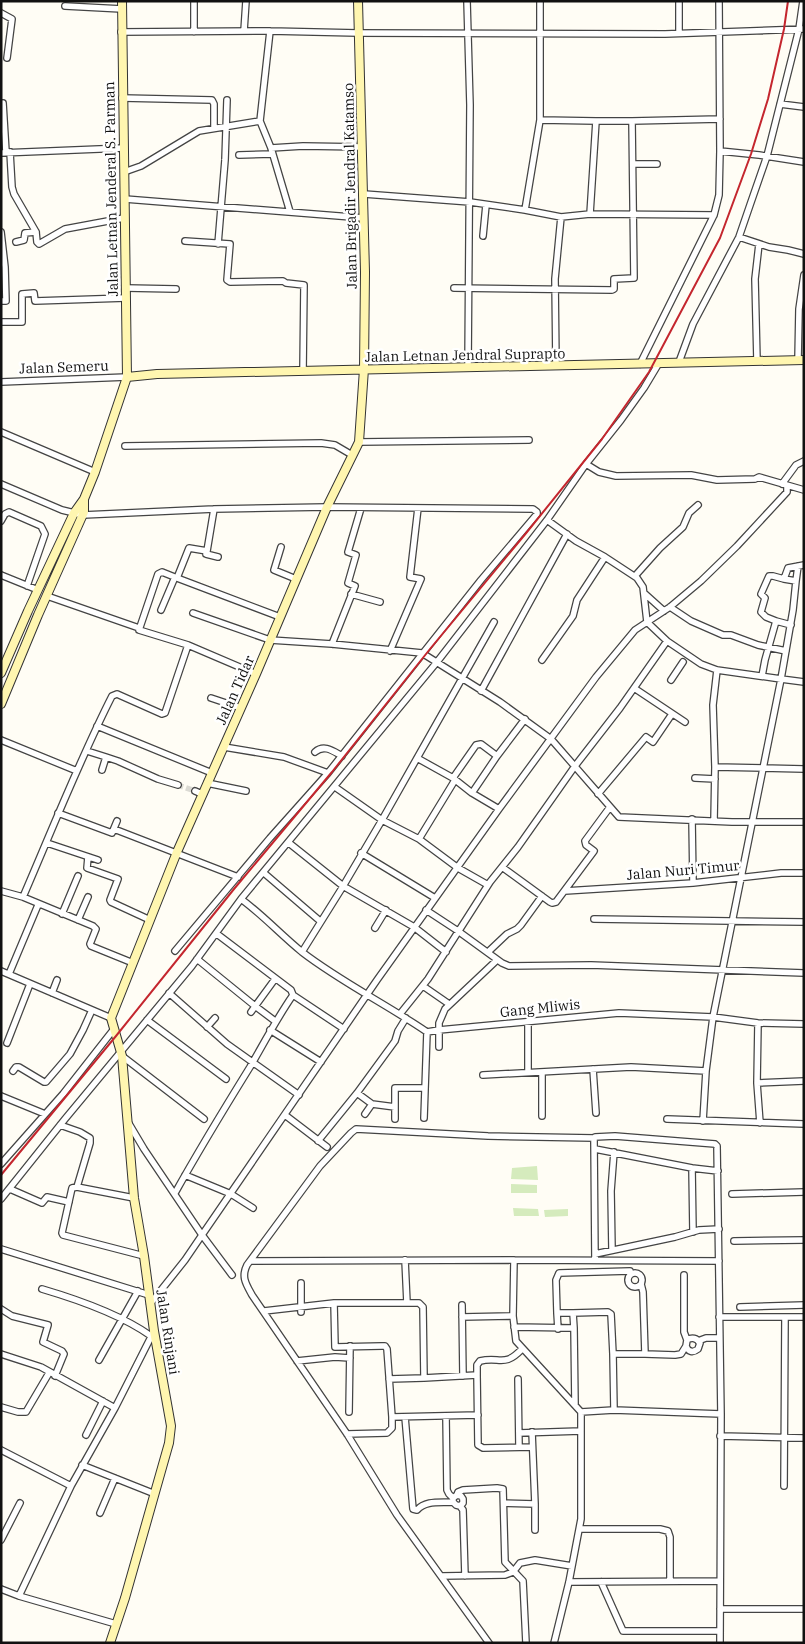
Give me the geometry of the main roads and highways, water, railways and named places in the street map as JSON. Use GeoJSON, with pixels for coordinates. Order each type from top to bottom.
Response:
{"type":"FeatureCollection","features":[{"type":"Feature","properties":{"kind":"tunnel"},"geometry":{"type":"LineString","coordinates":[[178,785],[195,791]]}},
{"type":"Feature","properties":{"kind":"railway"},"geometry":{"type":"LineString","coordinates":[[1,1175],[527,532],[602,439],[649,372],[720,238],[751,154],[768,99],[784,29],[788,1]]}}]}
